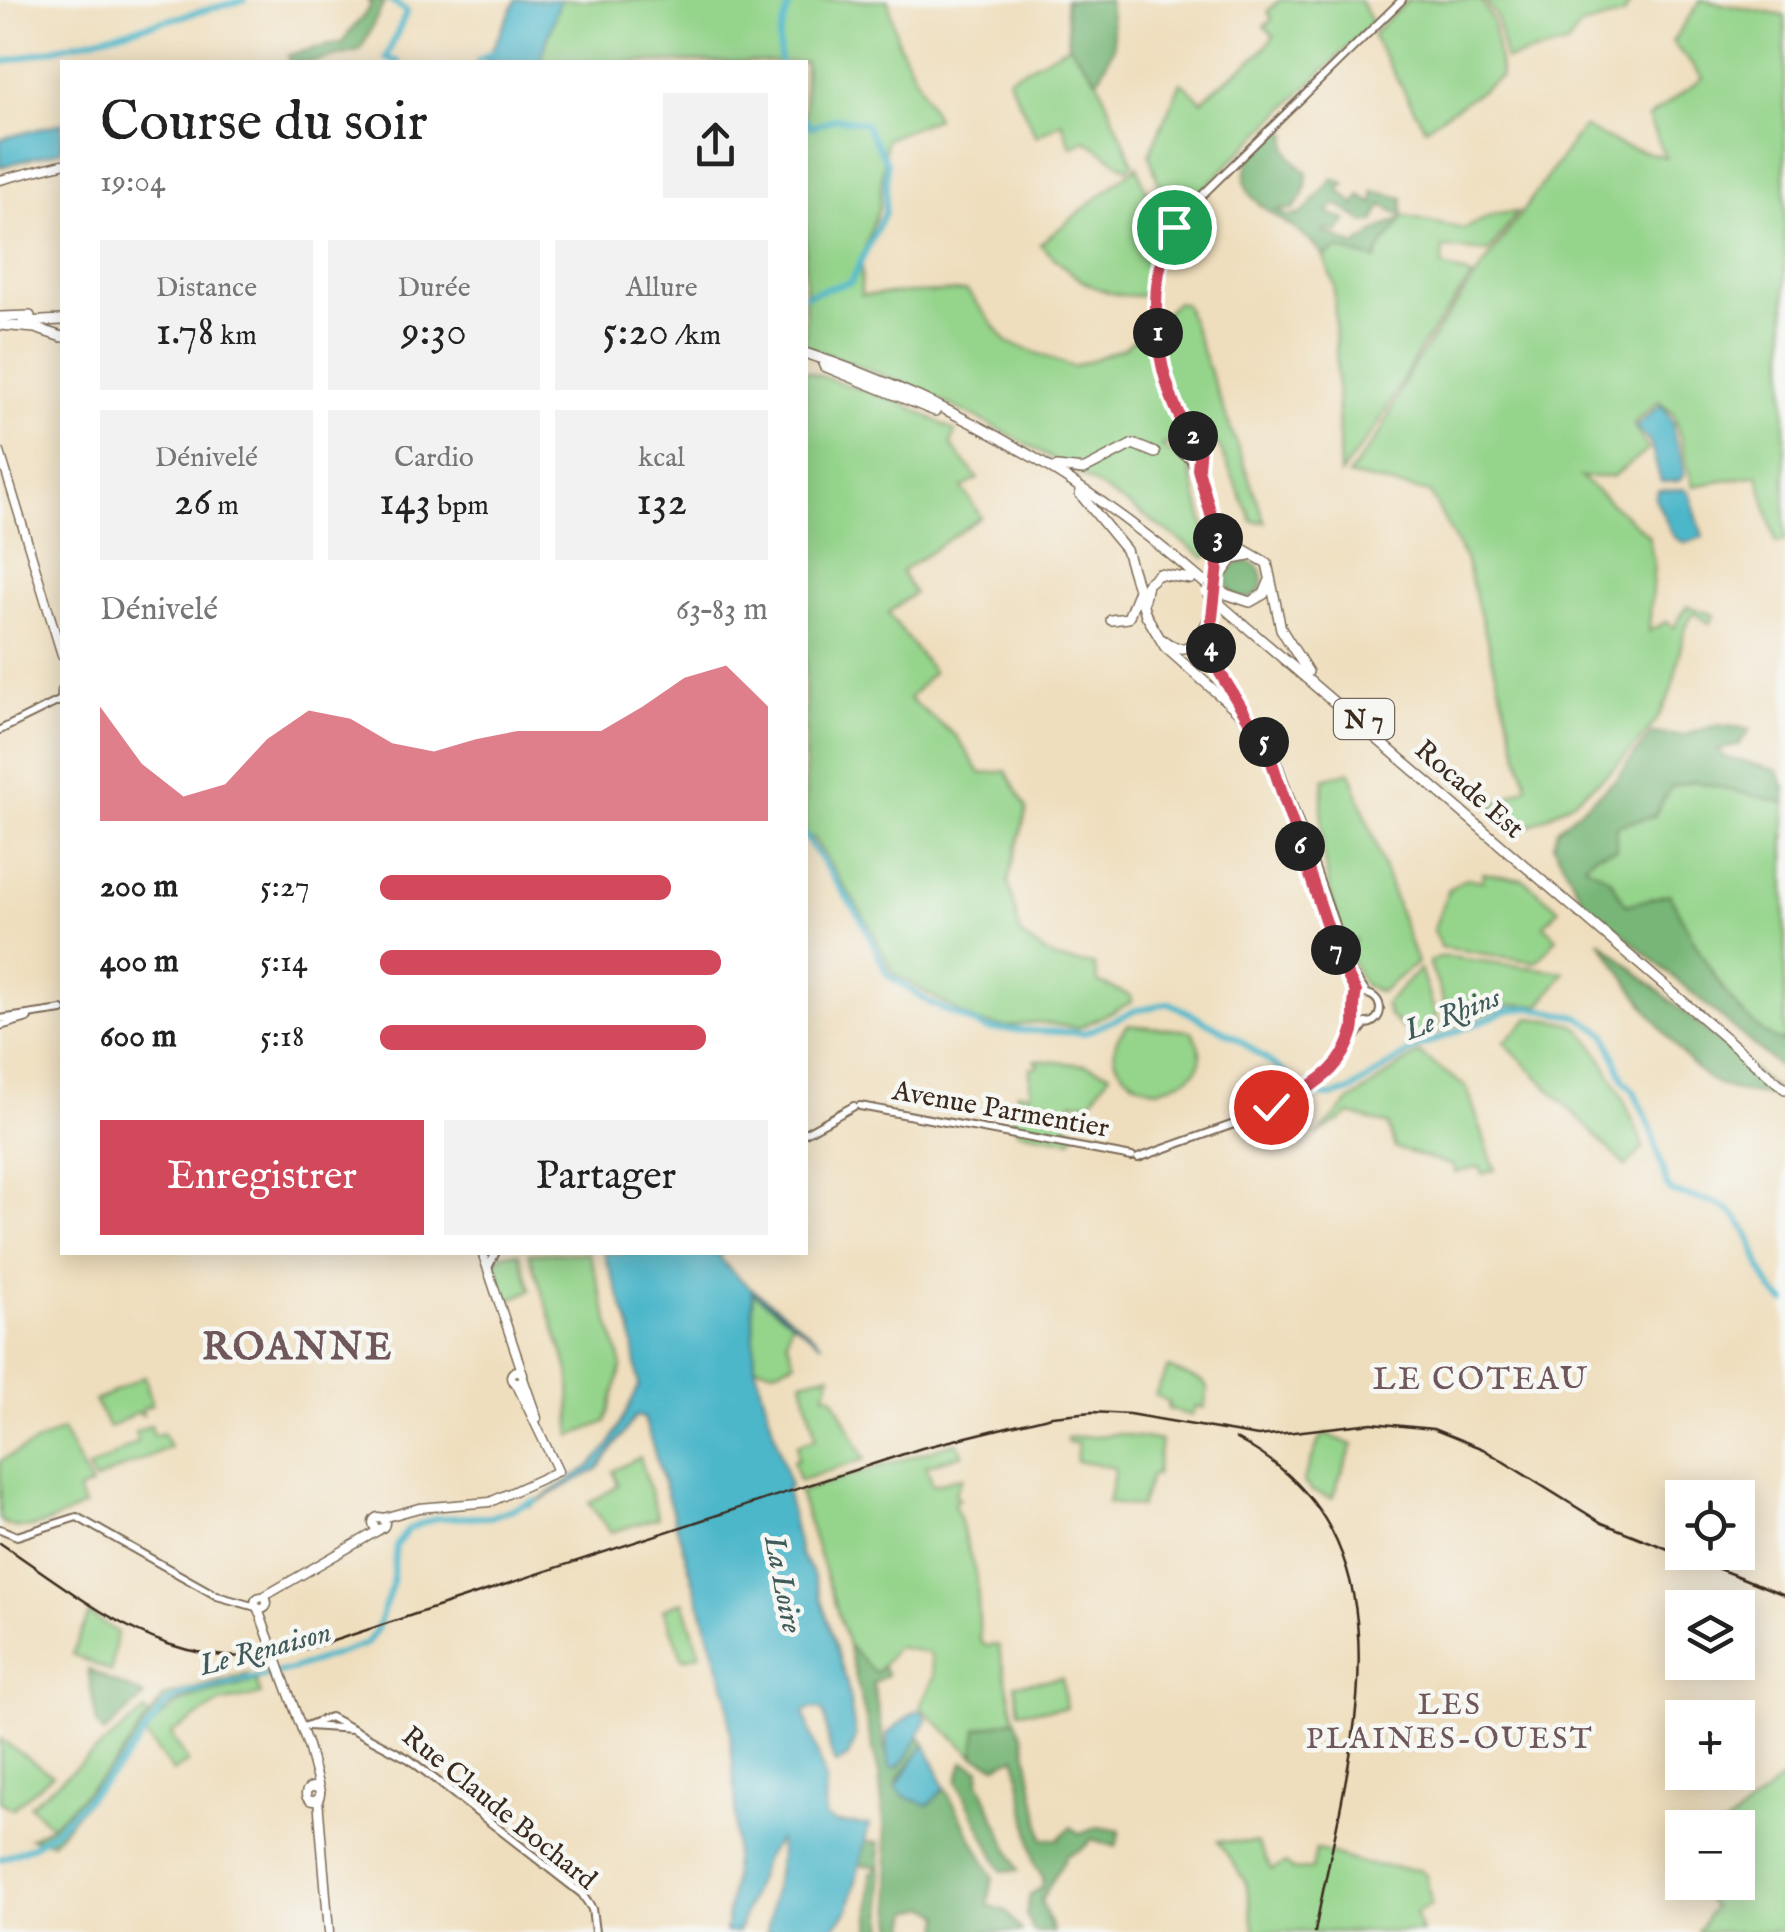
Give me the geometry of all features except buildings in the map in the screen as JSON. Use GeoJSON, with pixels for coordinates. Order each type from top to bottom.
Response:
{"type":"FeatureCollection","features":[{"type":"Feature","properties":{"kind":"highway"},"geometry":{"type":"LineString","coordinates":[[0,322],[60,317]]}},
{"type":"Feature","properties":{"kind":"highway"},"geometry":{"type":"LineString","coordinates":[[0,322],[60,336]]}},
{"type":"Feature","properties":{"kind":"highway","name":"Rocade Est"},"geometry":{"type":"LineString","coordinates":[[808,358],[896,386],[1022,450],[1125,518],[1205,582],[1785,1085]]}},
{"type":"Feature","properties":{"kind":"highway","name":"Rocade Est"},"geometry":{"type":"LineString","coordinates":[[808,358],[960,423],[1080,494],[1205,582]]}},
{"type":"Feature","properties":{"kind":"highway"},"geometry":{"type":"LineString","coordinates":[[1022,450],[1073,471],[1090,468],[1130,445],[1147,454]]}},
{"type":"Feature","properties":{"kind":"highway"},"geometry":{"type":"LineString","coordinates":[[1080,494],[1115,532],[1146,615],[1165,647],[1241,714],[1269,756]]}},
{"type":"Feature","properties":{"kind":"highway"},"geometry":{"type":"LineString","coordinates":[[1218,535],[1267,563],[1281,629],[1308,672]]}},
{"type":"Feature","properties":{"kind":"highway"},"geometry":{"type":"LineString","coordinates":[[1212,612],[1200,639],[1188,647],[1172,646],[1156,630],[1144,600],[1149,582],[1168,572],[1205,582],[1241,556],[1255,558],[1267,570],[1268,588],[1256,601],[1223,599]]}},
{"type":"Feature","properties":{"kind":"highway"},"geometry":{"type":"LineString","coordinates":[[1111,620],[1125,620],[1133,611],[1137,583]]}},
{"type":"Feature","properties":{"kind":"highway","name":"Rocade Est"},"geometry":{"type":"LineString","coordinates":[[1223,599],[1503,843]]}},
{"type":"Feature","properties":{"kind":"main road"},"geometry":{"type":"LineString","coordinates":[[1193,456],[1200,444],[1188,437],[1152,323],[1152,298],[1166,241],[1192,205],[1402,0]]}},
{"type":"Feature","properties":{"kind":"main road"},"geometry":{"type":"LineString","coordinates":[[0,180],[60,165]]}},
{"type":"Feature","properties":{"kind":"main road"},"geometry":{"type":"LineString","coordinates":[[1188,437],[1180,448],[1193,456],[1218,535],[1205,582],[1212,612],[1214,663],[1277,760],[1352,973],[1380,1008],[1376,1019],[1366,1023],[1343,1055]]}},
{"type":"Feature","properties":{"kind":"main road"},"geometry":{"type":"LineString","coordinates":[[0,452],[60,649]]}},
{"type":"Feature","properties":{"kind":"main road"},"geometry":{"type":"LineString","coordinates":[[0,730],[60,699]]}},
{"type":"Feature","properties":{"kind":"main road"},"geometry":{"type":"LineString","coordinates":[[1244,711],[1269,756],[1355,998],[1351,1009],[1354,1018],[1343,1055]]}},
{"type":"Feature","properties":{"kind":"main road"},"geometry":{"type":"LineString","coordinates":[[1355,998],[1367,994]]}},
{"type":"Feature","properties":{"kind":"main road"},"geometry":{"type":"LineString","coordinates":[[0,1022],[60,1010]]}},
{"type":"Feature","properties":{"kind":"main road"},"geometry":{"type":"LineString","coordinates":[[1354,1018],[1366,1023]]}},
{"type":"Feature","properties":{"kind":"main road","name":"Avenue Parmentier"},"geometry":{"type":"LineString","coordinates":[[808,1131],[857,1106],[1135,1158],[1265,1113],[1274,1118],[1276,1109],[1317,1084],[1343,1055]]}},
{"type":"Feature","properties":{"kind":"main road"},"geometry":{"type":"LineString","coordinates":[[0,1526],[21,1534],[64,1520],[86,1520],[217,1596],[260,1604],[398,1516],[419,1508],[490,1502],[558,1471],[520,1376],[485,1255]]}},
{"type":"Feature","properties":{"kind":"main road"},"geometry":{"type":"LineString","coordinates":[[487,1266],[494,1255]]}},
{"type":"Feature","properties":{"kind":"main road"},"geometry":{"type":"LineString","coordinates":[[236,1602],[264,1624]]}},
{"type":"Feature","properties":{"kind":"main road"},"geometry":{"type":"LineString","coordinates":[[260,1604],[279,1667],[305,1727],[315,1770],[316,1795],[322,1813],[329,1932]]}},
{"type":"Feature","properties":{"kind":"main road"},"geometry":{"type":"LineString","coordinates":[[305,1727],[330,1717],[354,1728]]}},
{"type":"Feature","properties":{"kind":"main road","name":"Rue Claude Bochard"},"geometry":{"type":"LineString","coordinates":[[305,1727],[354,1728],[409,1759],[577,1890],[590,1903],[595,1932]]}},
{"type":"Feature","properties":{"kind":"green space"},"geometry":{"type":"Polygon","coordinates":[[[367,0],[385,1],[360,51],[322,60],[289,60],[288,55],[343,42],[371,4],[367,0]]]}},
{"type":"Feature","properties":{"kind":"green space"},"geometry":{"type":"Polygon","coordinates":[[[560,0],[888,0],[898,42],[936,118],[886,139],[879,207],[862,257],[861,295],[967,291],[1007,342],[1073,367],[1124,348],[1177,302],[1185,304],[1265,522],[1252,521],[1219,446],[1195,431],[1161,446],[1189,466],[1211,552],[1205,558],[1111,494],[1013,437],[912,388],[808,348],[808,60],[541,60],[560,0]]]}},
{"type":"Feature","properties":{"kind":"green space"},"geometry":{"type":"Polygon","coordinates":[[[1065,0],[1109,0],[1114,46],[1098,81],[1069,45],[1065,0]]]}},
{"type":"Feature","properties":{"kind":"green space"},"geometry":{"type":"Polygon","coordinates":[[[1279,0],[1360,0],[1372,23],[1183,209],[1166,234],[1147,289],[1140,296],[1110,293],[1073,274],[1040,244],[1137,166],[1147,193],[1160,188],[1149,154],[1181,82],[1202,101],[1249,63],[1274,36],[1264,26],[1272,20],[1268,11],[1279,0]]]}},
{"type":"Feature","properties":{"kind":"green space"},"geometry":{"type":"Polygon","coordinates":[[[1408,0],[1481,0],[1493,21],[1501,77],[1425,128],[1372,35],[1408,0]]]}},
{"type":"Feature","properties":{"kind":"green space"},"geometry":{"type":"Polygon","coordinates":[[[1485,0],[1631,0],[1624,15],[1581,26],[1567,45],[1505,60],[1497,17],[1485,0]]]}},
{"type":"Feature","properties":{"kind":"green space"},"geometry":{"type":"Polygon","coordinates":[[[1701,0],[1785,16],[1785,541],[1776,543],[1758,475],[1693,486],[1674,415],[1659,401],[1633,424],[1648,450],[1612,477],[1580,477],[1648,535],[1654,562],[1649,631],[1666,622],[1674,628],[1687,606],[1715,615],[1710,623],[1693,613],[1671,691],[1647,733],[1629,753],[1564,806],[1521,830],[1491,807],[1527,786],[1465,559],[1430,493],[1348,475],[1381,432],[1408,374],[1437,331],[1583,127],[1622,146],[1665,157],[1648,118],[1703,78],[1672,42],[1701,0]]]}},
{"type":"Feature","properties":{"kind":"green space"},"geometry":{"type":"Polygon","coordinates":[[[1069,45],[1098,81],[1133,163],[1127,169],[1085,140],[1071,147],[1062,122],[1036,136],[1008,78],[1069,45]]]}},
{"type":"Feature","properties":{"kind":"green space"},"geometry":{"type":"Polygon","coordinates":[[[1278,126],[1288,134],[1292,157],[1307,173],[1304,192],[1293,209],[1277,210],[1290,217],[1303,213],[1333,179],[1346,184],[1338,189],[1355,206],[1360,196],[1374,204],[1374,191],[1403,198],[1402,216],[1382,205],[1374,222],[1364,222],[1337,204],[1327,212],[1346,220],[1338,233],[1324,229],[1323,232],[1356,246],[1402,218],[1376,260],[1338,249],[1324,257],[1308,239],[1256,201],[1247,188],[1246,172],[1255,152],[1278,126]]]}},
{"type":"Feature","properties":{"kind":"green space"},"geometry":{"type":"Polygon","coordinates":[[[1518,212],[1489,252],[1443,248],[1442,266],[1472,277],[1421,347],[1377,426],[1340,474],[1334,285],[1324,257],[1338,249],[1376,260],[1402,216],[1464,229],[1495,214],[1518,212]]]}},
{"type":"Feature","properties":{"kind":"green space"},"geometry":{"type":"Polygon","coordinates":[[[808,372],[903,403],[955,431],[951,445],[978,479],[962,488],[981,517],[901,572],[914,593],[888,613],[933,672],[909,699],[957,737],[981,774],[1006,771],[1027,809],[1008,881],[1021,936],[1055,959],[1094,965],[1098,982],[1131,996],[1132,1002],[1078,1028],[1036,1022],[1008,1027],[978,1023],[893,973],[869,924],[813,838],[808,839],[808,372]]]}},
{"type":"Feature","properties":{"kind":"green space"},"geometry":{"type":"Polygon","coordinates":[[[1245,562],[1258,567],[1263,580],[1258,593],[1245,598],[1232,593],[1227,580],[1232,567],[1245,562]]]}},
{"type":"Feature","properties":{"kind":"green space"},"geometry":{"type":"Polygon","coordinates":[[[1717,725],[1751,729],[1738,745],[1717,750],[1727,758],[1777,770],[1785,788],[1785,803],[1694,781],[1671,787],[1654,816],[1616,826],[1616,849],[1595,854],[1585,865],[1610,879],[1626,905],[1669,894],[1732,1000],[1766,1034],[1785,1043],[1785,1072],[1583,900],[1553,844],[1557,829],[1615,780],[1652,733],[1682,736],[1717,725]]]}},
{"type":"Feature","properties":{"kind":"green space"},"geometry":{"type":"Polygon","coordinates":[[[1350,771],[1417,963],[1380,992],[1364,985],[1349,956],[1355,940],[1345,940],[1324,861],[1324,779],[1350,771]]]}},
{"type":"Feature","properties":{"kind":"green space"},"geometry":{"type":"Polygon","coordinates":[[[1694,781],[1785,803],[1785,1043],[1748,1020],[1732,1001],[1669,894],[1626,906],[1610,879],[1584,865],[1616,826],[1654,816],[1670,787],[1694,781]]]}},
{"type":"Feature","properties":{"kind":"green space"},"geometry":{"type":"Polygon","coordinates":[[[1483,873],[1523,879],[1559,909],[1544,925],[1557,938],[1536,962],[1441,947],[1433,931],[1449,889],[1466,878],[1483,881],[1483,873]]]}},
{"type":"Feature","properties":{"kind":"green space"},"geometry":{"type":"Polygon","coordinates":[[[1599,940],[1783,1096],[1726,1087],[1696,1068],[1666,1035],[1599,940]]]}},
{"type":"Feature","properties":{"kind":"green space"},"geometry":{"type":"Polygon","coordinates":[[[1439,957],[1565,972],[1541,1005],[1507,1005],[1453,1026],[1429,962],[1439,957]]]}},
{"type":"Feature","properties":{"kind":"green space"},"geometry":{"type":"Polygon","coordinates":[[[1420,969],[1441,1030],[1416,1040],[1389,1016],[1385,1004],[1420,969]]]}},
{"type":"Feature","properties":{"kind":"green space"},"geometry":{"type":"Polygon","coordinates":[[[1530,1018],[1576,1026],[1594,1046],[1625,1102],[1643,1148],[1626,1167],[1504,1042],[1530,1018]]]}},
{"type":"Feature","properties":{"kind":"green space"},"geometry":{"type":"Polygon","coordinates":[[[1128,1025],[1192,1031],[1201,1055],[1196,1071],[1158,1090],[1135,1081],[1125,1074],[1115,1056],[1119,1036],[1128,1025]]]}},
{"type":"Feature","properties":{"kind":"green space"},"geometry":{"type":"Polygon","coordinates":[[[1419,1053],[1467,1088],[1495,1170],[1482,1174],[1480,1167],[1455,1173],[1453,1166],[1395,1148],[1388,1125],[1350,1114],[1316,1136],[1350,1101],[1419,1053]]]}},
{"type":"Feature","properties":{"kind":"green space"},"geometry":{"type":"Polygon","coordinates":[[[1035,1060],[1087,1065],[1110,1073],[1091,1101],[1071,1102],[1073,1114],[1066,1123],[1077,1131],[1071,1140],[1019,1131],[1012,1124],[1017,1092],[1030,1094],[1030,1068],[1039,1066],[1035,1060]]]}},
{"type":"Feature","properties":{"kind":"green space"},"geometry":{"type":"Polygon","coordinates":[[[502,1255],[520,1255],[531,1290],[507,1301],[494,1260],[502,1255]]]}},
{"type":"Feature","properties":{"kind":"green space"},"geometry":{"type":"Polygon","coordinates":[[[530,1255],[590,1255],[622,1366],[606,1422],[571,1436],[570,1374],[530,1255]]]}},
{"type":"Feature","properties":{"kind":"green space"},"geometry":{"type":"Polygon","coordinates":[[[752,1292],[791,1321],[787,1340],[795,1362],[775,1370],[755,1366],[752,1292]]]}},
{"type":"Feature","properties":{"kind":"green space"},"geometry":{"type":"Polygon","coordinates":[[[1168,1368],[1203,1382],[1208,1389],[1204,1408],[1195,1406],[1192,1416],[1168,1409],[1169,1402],[1155,1395],[1168,1368]]]}},
{"type":"Feature","properties":{"kind":"green space"},"geometry":{"type":"Polygon","coordinates":[[[831,1374],[825,1394],[833,1396],[865,1459],[799,1481],[793,1461],[798,1459],[797,1445],[816,1438],[802,1381],[831,1374]]]}},
{"type":"Feature","properties":{"kind":"green space"},"geometry":{"type":"Polygon","coordinates":[[[145,1376],[152,1405],[142,1409],[143,1415],[137,1412],[109,1428],[95,1401],[145,1376]]]}},
{"type":"Feature","properties":{"kind":"green space"},"geometry":{"type":"Polygon","coordinates":[[[151,1425],[154,1436],[163,1433],[170,1447],[94,1481],[88,1469],[138,1442],[135,1432],[151,1425]]]}},
{"type":"Feature","properties":{"kind":"green space"},"geometry":{"type":"Polygon","coordinates":[[[62,1430],[91,1486],[78,1492],[84,1506],[31,1527],[10,1526],[0,1520],[0,1461],[62,1430]]]}},
{"type":"Feature","properties":{"kind":"green space"},"geometry":{"type":"Polygon","coordinates":[[[1121,1434],[1161,1441],[1156,1475],[1151,1475],[1140,1507],[1108,1503],[1115,1468],[1076,1461],[1078,1443],[1068,1443],[1067,1438],[1121,1434]]]}},
{"type":"Feature","properties":{"kind":"green space"},"geometry":{"type":"Polygon","coordinates":[[[1328,1435],[1353,1445],[1332,1498],[1311,1491],[1303,1481],[1320,1438],[1328,1435]]]}},
{"type":"Feature","properties":{"kind":"green space"},"geometry":{"type":"Polygon","coordinates":[[[957,1442],[963,1454],[926,1466],[933,1485],[963,1477],[955,1493],[959,1499],[954,1502],[977,1579],[980,1640],[985,1646],[998,1645],[1015,1719],[977,1729],[974,1756],[920,1707],[934,1677],[930,1653],[896,1647],[876,1674],[848,1645],[799,1492],[957,1442]]]}},
{"type":"Feature","properties":{"kind":"green space"},"geometry":{"type":"Polygon","coordinates":[[[640,1457],[658,1518],[611,1532],[589,1503],[618,1486],[613,1471],[640,1457]]]}},
{"type":"Feature","properties":{"kind":"green space"},"geometry":{"type":"Polygon","coordinates":[[[683,1601],[700,1654],[683,1659],[663,1609],[683,1601]]]}},
{"type":"Feature","properties":{"kind":"green space"},"geometry":{"type":"Polygon","coordinates":[[[89,1614],[117,1632],[111,1672],[72,1654],[89,1614]]]}},
{"type":"Feature","properties":{"kind":"green space"},"geometry":{"type":"Polygon","coordinates":[[[848,1645],[875,1673],[882,1666],[887,1675],[873,1683],[889,1767],[900,1766],[919,1735],[925,1744],[897,1781],[928,1805],[945,1788],[993,1877],[988,1905],[1006,1911],[1022,1932],[940,1932],[942,1915],[929,1907],[911,1911],[908,1926],[912,1932],[895,1932],[879,1773],[848,1645]]]}},
{"type":"Feature","properties":{"kind":"green space"},"geometry":{"type":"Polygon","coordinates":[[[88,1670],[145,1696],[104,1733],[97,1725],[88,1670]]]}},
{"type":"Feature","properties":{"kind":"green space"},"geometry":{"type":"Polygon","coordinates":[[[248,1674],[240,1686],[186,1697],[167,1708],[52,1842],[30,1838],[51,1826],[114,1766],[164,1697],[248,1674]]]}},
{"type":"Feature","properties":{"kind":"green space"},"geometry":{"type":"Polygon","coordinates":[[[1062,1678],[1066,1708],[1019,1711],[1015,1684],[1062,1678]]]}},
{"type":"Feature","properties":{"kind":"green space"},"geometry":{"type":"Polygon","coordinates":[[[256,1681],[261,1695],[220,1703],[171,1734],[188,1762],[173,1772],[144,1734],[183,1701],[256,1681]]]}},
{"type":"Feature","properties":{"kind":"green space"},"geometry":{"type":"Polygon","coordinates":[[[145,1711],[149,1716],[114,1766],[51,1826],[30,1805],[145,1711]]]}},
{"type":"Feature","properties":{"kind":"green space"},"geometry":{"type":"Polygon","coordinates":[[[1015,1719],[1024,1738],[1043,1839],[1058,1839],[1071,1827],[1080,1834],[1099,1827],[1120,1831],[1116,1847],[1092,1839],[1067,1855],[1041,1900],[1053,1932],[1034,1932],[1026,1915],[1030,1895],[1042,1887],[1043,1877],[1035,1865],[1016,1757],[996,1766],[974,1756],[977,1729],[1015,1719]]]}},
{"type":"Feature","properties":{"kind":"green space"},"geometry":{"type":"Polygon","coordinates":[[[0,1739],[52,1775],[12,1809],[0,1801],[0,1739]]]}},
{"type":"Feature","properties":{"kind":"green space"},"geometry":{"type":"Polygon","coordinates":[[[963,1762],[980,1769],[979,1781],[1018,1870],[1002,1871],[957,1781],[963,1762]]]}},
{"type":"Feature","properties":{"kind":"green space"},"geometry":{"type":"Polygon","coordinates":[[[1785,1777],[1785,1932],[1697,1932],[1713,1908],[1708,1900],[1755,1900],[1755,1810],[1745,1810],[1785,1777]]]}},
{"type":"Feature","properties":{"kind":"green space"},"geometry":{"type":"Polygon","coordinates":[[[1218,1841],[1257,1843],[1272,1870],[1286,1863],[1292,1870],[1312,1869],[1316,1849],[1365,1864],[1419,1870],[1426,1875],[1431,1905],[1415,1913],[1422,1932],[1255,1932],[1246,1883],[1218,1841]]]}},
{"type":"Feature","properties":{"kind":"green space"},"geometry":{"type":"Polygon","coordinates":[[[864,1842],[879,1843],[885,1932],[871,1932],[871,1873],[878,1866],[857,1865],[864,1842]]]}},
{"type":"Feature","properties":{"kind":"water"},"geometry":{"type":"Polygon","coordinates":[[[516,0],[560,0],[541,60],[487,60],[516,0]]]}},
{"type":"Feature","properties":{"kind":"water"},"geometry":{"type":"Polygon","coordinates":[[[60,124],[60,151],[0,167],[0,139],[60,124]]]}},
{"type":"Feature","properties":{"kind":"water"},"geometry":{"type":"Polygon","coordinates":[[[1661,404],[1673,423],[1683,462],[1684,476],[1678,481],[1661,482],[1650,442],[1636,427],[1661,404]]]}},
{"type":"Feature","properties":{"kind":"water"},"geometry":{"type":"Polygon","coordinates":[[[1658,490],[1689,492],[1703,537],[1685,543],[1674,537],[1655,498],[1658,490]]]}},
{"type":"Feature","properties":{"kind":"water","name":"La Loire"},"geometry":{"type":"Polygon","coordinates":[[[605,1255],[720,1255],[733,1272],[822,1344],[752,1292],[755,1366],[790,1487],[786,1489],[800,1554],[813,1574],[847,1684],[856,1738],[848,1757],[837,1764],[830,1751],[822,1710],[811,1708],[804,1712],[826,1781],[825,1817],[837,1823],[869,1825],[849,1910],[829,1932],[767,1932],[780,1854],[778,1840],[765,1858],[738,1932],[725,1932],[733,1879],[736,1804],[727,1694],[644,1418],[636,1416],[599,1468],[528,1507],[590,1466],[609,1446],[639,1386],[631,1329],[605,1255]]]}},
{"type":"Feature","properties":{"kind":"water"},"geometry":{"type":"Polygon","coordinates":[[[921,1711],[927,1719],[907,1758],[896,1768],[889,1767],[887,1734],[914,1712],[921,1711]]]}},
{"type":"Feature","properties":{"kind":"water"},"geometry":{"type":"Polygon","coordinates":[[[925,1744],[945,1788],[928,1805],[904,1796],[896,1787],[925,1744]]]}},
{"type":"Feature","properties":{"kind":"waterway"},"geometry":{"type":"LineString","coordinates":[[0,63],[245,0]]}},
{"type":"Feature","properties":{"kind":"waterway"},"geometry":{"type":"LineString","coordinates":[[389,0],[407,11],[386,58],[392,60]]}},
{"type":"Feature","properties":{"kind":"waterway","name":"Le Rhins"},"geometry":{"type":"LineString","coordinates":[[780,60],[779,39],[791,0]]}},
{"type":"Feature","properties":{"kind":"waterway"},"geometry":{"type":"LineString","coordinates":[[480,60],[492,52]]}},
{"type":"Feature","properties":{"kind":"waterway","name":"Le Rhins"},"geometry":{"type":"LineString","coordinates":[[808,123],[812,127],[836,118],[864,123],[887,163],[885,212],[851,282],[808,294]]}},
{"type":"Feature","properties":{"kind":"waterway","name":"Le Rhins"},"geometry":{"type":"LineString","coordinates":[[808,840],[862,920],[888,975],[930,1003],[986,1029],[1084,1033],[1137,1010],[1170,1003],[1237,1038],[1314,1095],[1332,1096],[1350,1091],[1416,1048],[1509,1010],[1531,1008],[1580,1017],[1606,1035],[1624,1081],[1634,1091],[1651,1128],[1667,1186],[1672,1192],[1711,1202],[1732,1213],[1748,1234],[1767,1282],[1785,1302]]}},
{"type":"Feature","properties":{"kind":"waterway","name":"Le Renaison"},"geometry":{"type":"LineString","coordinates":[[0,1859],[31,1847],[54,1831],[120,1766],[166,1705],[182,1695],[290,1670],[366,1644],[377,1629],[392,1585],[396,1545],[409,1529],[436,1518],[490,1517],[535,1501]]}},
{"type":"Feature","properties":{"kind":"railway"},"geometry":{"type":"LineString","coordinates":[[0,1543],[114,1619],[151,1638],[190,1650],[231,1656],[276,1654],[327,1643],[922,1448],[1052,1416],[1092,1412],[1129,1414],[1258,1436],[1372,1423],[1433,1429],[1483,1449],[1602,1523],[1785,1595]]}},
{"type":"Feature","properties":{"kind":"railway"},"geometry":{"type":"LineString","coordinates":[[1236,1439],[1296,1482],[1334,1535],[1353,1595],[1359,1661],[1354,1729],[1315,1932]]}},
{"type":"Feature","properties":{"kind":"district","name":"ROANNE"},"geometry":{"type":"Point","coordinates":[298,1346]}},
{"type":"Feature","properties":{"kind":"district","name":"LE COTEAU"},"geometry":{"type":"Point","coordinates":[1481,1378]}},
{"type":"Feature","properties":{"kind":"district","name":"LES PLAINES-OUEST"},"geometry":{"type":"Point","coordinates":[1450,1721]}},
{"type":"Feature","properties":{"kind":"route"},"geometry":{"type":"LineString","coordinates":[[1174,227],[1160,258],[1154,293],[1156,322],[1168,378],[1184,424],[1200,444],[1198,469],[1220,546],[1210,636],[1212,655],[1223,683],[1268,751],[1337,955],[1356,992],[1351,1009],[1353,1032],[1335,1068],[1303,1093],[1276,1109],[1271,1107]]}}]}
